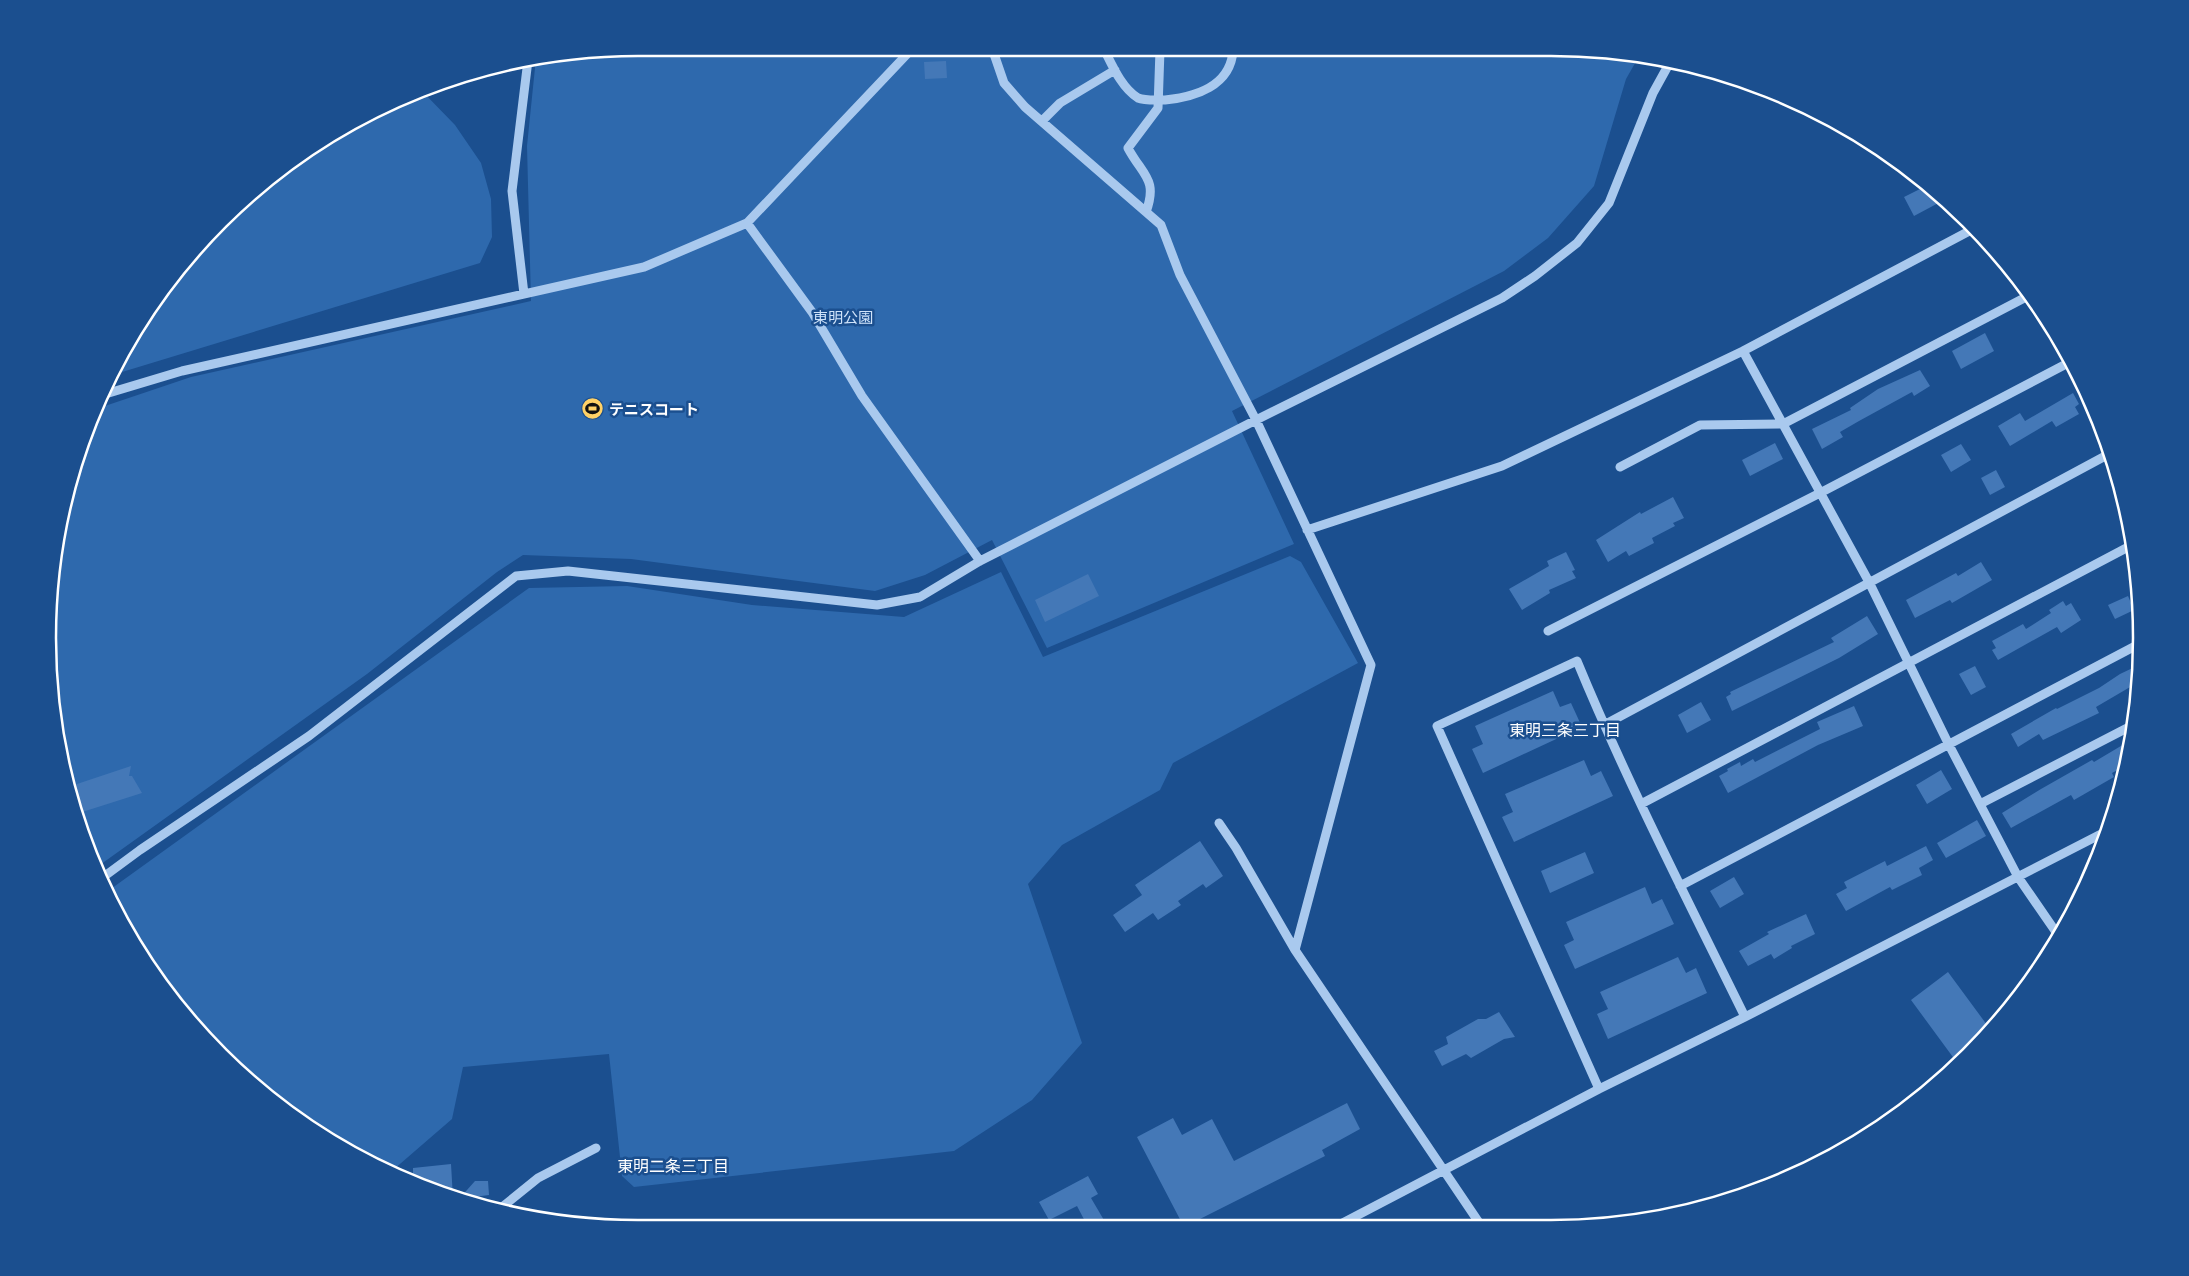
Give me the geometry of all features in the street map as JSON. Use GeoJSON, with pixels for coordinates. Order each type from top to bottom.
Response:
{"type":"FeatureCollection","features":[{"type":"Feature","properties":{"kind":"street"},"geometry":{"type":"LineString","coordinates":[[111,392],[182,371],[644,268],[747,223],[905,56]]}},
{"type":"Feature","properties":{"kind":"street"},"geometry":{"type":"LineString","coordinates":[[996,56],[1004,83],[1025,107],[1161,225],[1180,275],[1256,420],[1372,665],[1295,950]]}},
{"type":"Feature","properties":{"kind":"street"},"geometry":{"type":"LineString","coordinates":[[1108,56],[1126,87],[1140,99],[1159,100],[1184,98],[1207,90],[1222,78],[1232,56]]}},
{"type":"Feature","properties":{"kind":"street"},"geometry":{"type":"LineString","coordinates":[[1146,212],[1152,195],[1148,178],[1128,148],[1158,108],[1160,56]]}},
{"type":"Feature","properties":{"kind":"street"},"geometry":{"type":"LineString","coordinates":[[524,294],[512,191],[527,67]]}},
{"type":"Feature","properties":{"kind":"street"},"geometry":{"type":"LineString","coordinates":[[107,874],[309,736],[516,576],[568,571],[877,605],[920,596],[980,561],[1256,420],[1502,298],[1577,243],[1609,203],[1653,93],[1666,68]]}},
{"type":"Feature","properties":{"kind":"street"},"geometry":{"type":"LineString","coordinates":[[1042,121],[1060,103],[1116,70]]}},
{"type":"Feature","properties":{"kind":"street"},"geometry":{"type":"LineString","coordinates":[[747,223],[812,312],[862,396],[980,561]]}},
{"type":"Feature","properties":{"kind":"street"},"geometry":{"type":"LineString","coordinates":[[1307,530],[1502,466],[1743,351],[1967,232]]}},
{"type":"Feature","properties":{"kind":"street"},"geometry":{"type":"LineString","coordinates":[[1620,467],[1700,425],[1783,424],[2023,299]]}},
{"type":"Feature","properties":{"kind":"street"},"geometry":{"type":"LineString","coordinates":[[1743,351],[1869,582],[1948,743],[2018,877],[2054,930]]}},
{"type":"Feature","properties":{"kind":"street"},"geometry":{"type":"LineString","coordinates":[[1548,631],[1820,493],[2064,365]]}},
{"type":"Feature","properties":{"kind":"street"},"geometry":{"type":"LineString","coordinates":[[1604,725],[2104,457]]}},
{"type":"Feature","properties":{"kind":"street"},"geometry":{"type":"LineString","coordinates":[[1641,804],[2126,548]]}},
{"type":"Feature","properties":{"kind":"street"},"geometry":{"type":"LineString","coordinates":[[1680,886],[2133,647]]}},
{"type":"Feature","properties":{"kind":"street"},"geometry":{"type":"LineString","coordinates":[[1599,1089],[1437,726],[1577,661],[1641,804],[1745,1017]]}},
{"type":"Feature","properties":{"kind":"street"},"geometry":{"type":"LineString","coordinates":[[1980,804],[2126,729]]}},
{"type":"Feature","properties":{"kind":"street"},"geometry":{"type":"LineString","coordinates":[[1219,823],[1236,848],[1295,950],[1477,1220]]}},
{"type":"Feature","properties":{"kind":"street"},"geometry":{"type":"LineString","coordinates":[[1349,1220],[1599,1089],[1745,1017],[2098,836]]}},
{"type":"Feature","properties":{"kind":"street"},"geometry":{"type":"LineString","coordinates":[[505,1204],[538,1178],[596,1148]]}},
{"type":"Feature","properties":{"kind":"green space","name":"東明公園"},"geometry":{"type":"Polygon","coordinates":[[[1551,56],[1589,57],[1635,62],[1626,79],[1594,186],[1548,238],[1504,271],[1232,411],[1294,544],[1047,648],[992,540],[925,575],[875,591],[631,559],[523,555],[497,572],[367,674],[102,863],[87,825],[67,751],[57,676],[56,638],[57,600],[67,525],[87,451],[105,406],[191,377],[531,301],[527,146],[535,65],[600,57],[1551,56]]]}},
{"type":"Feature","properties":{"kind":"green space"},"geometry":{"type":"Polygon","coordinates":[[[427,96],[455,125],[481,163],[491,199],[492,237],[480,263],[121,372],[154,315],[176,284],[201,254],[254,201],[284,176],[347,134],[381,116],[427,96]]]}},
{"type":"Feature","properties":{"kind":"green space"},"geometry":{"type":"Polygon","coordinates":[[[1290,556],[1301,562],[1358,663],[1173,763],[1160,790],[1062,845],[1028,884],[1082,1043],[1032,1100],[954,1151],[634,1187],[622,1176],[609,1054],[463,1067],[452,1119],[397,1167],[347,1142],[315,1122],[284,1100],[227,1049],[176,992],[154,961],[134,929],[113,888],[529,588],[627,586],[752,605],[904,617],[1001,572],[1043,657],[1290,556]]]}},
{"type":"Feature","properties":{"kind":"building"},"geometry":{"type":"Polygon","coordinates":[[[946,61],[947,78],[925,79],[924,62],[946,61]]]}},
{"type":"Feature","properties":{"kind":"building"},"geometry":{"type":"Polygon","coordinates":[[[1920,189],[1938,203],[1914,216],[1904,197],[1920,189]]]}},
{"type":"Feature","properties":{"kind":"building"},"geometry":{"type":"Polygon","coordinates":[[[1985,333],[1994,351],[1961,369],[1952,351],[1985,333]]]}},
{"type":"Feature","properties":{"kind":"building"},"geometry":{"type":"Polygon","coordinates":[[[1920,370],[1930,386],[1914,396],[1912,392],[1840,432],[1843,437],[1822,449],[1812,429],[1851,410],[1850,408],[1878,389],[1920,370]]]}},
{"type":"Feature","properties":{"kind":"building"},"geometry":{"type":"Polygon","coordinates":[[[2073,393],[2079,404],[2075,407],[2079,414],[2056,427],[2052,421],[2010,446],[1998,426],[2020,413],[2025,421],[2073,393]]]}},
{"type":"Feature","properties":{"kind":"building"},"geometry":{"type":"Polygon","coordinates":[[[1775,443],[1783,459],[1750,476],[1742,460],[1775,443]]]}},
{"type":"Feature","properties":{"kind":"building"},"geometry":{"type":"Polygon","coordinates":[[[1961,444],[1971,460],[1951,472],[1941,455],[1961,444]]]}},
{"type":"Feature","properties":{"kind":"building"},"geometry":{"type":"Polygon","coordinates":[[[1996,470],[2005,487],[1990,495],[1981,478],[1996,470]]]}},
{"type":"Feature","properties":{"kind":"building"},"geometry":{"type":"Polygon","coordinates":[[[1673,497],[1684,518],[1673,523],[1675,526],[1652,538],[1654,543],[1629,556],[1626,551],[1608,562],[1596,540],[1640,512],[1641,514],[1673,497]]]}},
{"type":"Feature","properties":{"kind":"building"},"geometry":{"type":"Polygon","coordinates":[[[1566,552],[1575,570],[1572,571],[1576,578],[1549,590],[1550,593],[1522,610],[1509,589],[1549,566],[1547,561],[1566,552]]]}},
{"type":"Feature","properties":{"kind":"building"},"geometry":{"type":"Polygon","coordinates":[[[1981,562],[1992,580],[1952,603],[1950,600],[1915,618],[1906,600],[1956,573],[1958,576],[1981,562]]]}},
{"type":"Feature","properties":{"kind":"building"},"geometry":{"type":"Polygon","coordinates":[[[1088,574],[1099,596],[1045,622],[1035,600],[1088,574]]]}},
{"type":"Feature","properties":{"kind":"building"},"geometry":{"type":"Polygon","coordinates":[[[2128,596],[2132,611],[2115,619],[2108,605],[2128,596]]]}},
{"type":"Feature","properties":{"kind":"building"},"geometry":{"type":"Polygon","coordinates":[[[2063,601],[2066,606],[2071,603],[2081,620],[2061,633],[2057,627],[1998,660],[1992,650],[1996,648],[1992,641],[2023,624],[2026,629],[2051,613],[2049,610],[2063,601]]]}},
{"type":"Feature","properties":{"kind":"building"},"geometry":{"type":"Polygon","coordinates":[[[1867,616],[1878,634],[1839,658],[1732,711],[1726,697],[1731,694],[1730,692],[1834,642],[1831,638],[1867,616]]]}},
{"type":"Feature","properties":{"kind":"building"},"geometry":{"type":"Polygon","coordinates":[[[1975,666],[1986,687],[1971,695],[1959,674],[1975,666]]]}},
{"type":"Feature","properties":{"kind":"building"},"geometry":{"type":"Polygon","coordinates":[[[2132,668],[2131,687],[2096,707],[2099,713],[2043,740],[2039,734],[2018,747],[2011,734],[2056,708],[2099,688],[2132,668]]]}},
{"type":"Feature","properties":{"kind":"building"},"geometry":{"type":"Polygon","coordinates":[[[1553,691],[1560,707],[1571,703],[1582,727],[1483,773],[1472,749],[1483,744],[1475,726],[1553,691]]]}},
{"type":"Feature","properties":{"kind":"building"},"geometry":{"type":"Polygon","coordinates":[[[1701,702],[1711,720],[1687,733],[1678,715],[1701,702]]]}},
{"type":"Feature","properties":{"kind":"building"},"geometry":{"type":"Polygon","coordinates":[[[1854,706],[1863,726],[1818,745],[1728,793],[1719,776],[1728,771],[1727,769],[1740,762],[1741,766],[1753,759],[1755,762],[1820,729],[1817,722],[1854,706]]]}},
{"type":"Feature","properties":{"kind":"building"},"geometry":{"type":"Polygon","coordinates":[[[2123,745],[2117,770],[2112,773],[2114,777],[2074,800],[2071,795],[2011,828],[2002,813],[2092,760],[2094,762],[2123,745]]]}},
{"type":"Feature","properties":{"kind":"building"},"geometry":{"type":"Polygon","coordinates":[[[1584,760],[1591,776],[1601,771],[1613,796],[1514,842],[1502,817],[1513,812],[1505,794],[1584,760]]]}},
{"type":"Feature","properties":{"kind":"building"},"geometry":{"type":"Polygon","coordinates":[[[131,766],[129,776],[132,776],[142,793],[83,812],[75,785],[131,766]]]}},
{"type":"Feature","properties":{"kind":"building"},"geometry":{"type":"Polygon","coordinates":[[[1941,770],[1952,789],[1927,804],[1916,785],[1941,770]]]}},
{"type":"Feature","properties":{"kind":"building"},"geometry":{"type":"Polygon","coordinates":[[[1977,820],[1986,836],[1946,858],[1937,843],[1977,820]]]}},
{"type":"Feature","properties":{"kind":"building"},"geometry":{"type":"Polygon","coordinates":[[[1200,841],[1223,876],[1206,888],[1203,884],[1178,901],[1181,905],[1158,920],[1153,913],[1125,932],[1113,915],[1142,895],[1135,885],[1200,841]]]}},
{"type":"Feature","properties":{"kind":"building"},"geometry":{"type":"Polygon","coordinates":[[[1926,846],[1933,860],[1919,868],[1922,875],[1892,890],[1890,887],[1846,911],[1836,894],[1847,888],[1844,882],[1885,861],[1887,866],[1926,846]]]}},
{"type":"Feature","properties":{"kind":"building"},"geometry":{"type":"Polygon","coordinates":[[[1585,852],[1594,873],[1550,893],[1541,871],[1585,852]]]}},
{"type":"Feature","properties":{"kind":"building"},"geometry":{"type":"Polygon","coordinates":[[[1734,877],[1744,894],[1720,908],[1710,891],[1734,877]]]}},
{"type":"Feature","properties":{"kind":"building"},"geometry":{"type":"Polygon","coordinates":[[[1645,887],[1652,904],[1662,899],[1674,924],[1575,969],[1564,945],[1574,940],[1566,922],[1645,887]]]}},
{"type":"Feature","properties":{"kind":"building"},"geometry":{"type":"Polygon","coordinates":[[[1806,914],[1815,934],[1791,946],[1792,948],[1774,959],[1771,954],[1748,966],[1739,951],[1769,934],[1767,932],[1806,914]]]}},
{"type":"Feature","properties":{"kind":"building"},"geometry":{"type":"Polygon","coordinates":[[[1678,957],[1686,973],[1696,968],[1707,993],[1608,1039],[1597,1014],[1608,1009],[1600,992],[1678,957]]]}},
{"type":"Feature","properties":{"kind":"building"},"geometry":{"type":"Polygon","coordinates":[[[1948,972],[1986,1024],[1953,1057],[1911,1000],[1948,972]]]}},
{"type":"Feature","properties":{"kind":"building"},"geometry":{"type":"Polygon","coordinates":[[[1499,1012],[1515,1037],[1504,1039],[1471,1058],[1466,1054],[1442,1066],[1434,1051],[1448,1044],[1446,1037],[1478,1019],[1486,1019],[1499,1012]]]}},
{"type":"Feature","properties":{"kind":"building"},"geometry":{"type":"Polygon","coordinates":[[[1347,1103],[1360,1129],[1322,1150],[1325,1156],[1198,1220],[1180,1220],[1137,1137],[1173,1118],[1182,1135],[1212,1119],[1234,1161],[1347,1103]]]}},
{"type":"Feature","properties":{"kind":"building"},"geometry":{"type":"Polygon","coordinates":[[[451,1164],[452,1189],[413,1174],[413,1168],[451,1164]]]}},
{"type":"Feature","properties":{"kind":"building"},"geometry":{"type":"Polygon","coordinates":[[[1088,1176],[1098,1194],[1091,1198],[1104,1220],[1084,1220],[1077,1206],[1049,1220],[1039,1202],[1088,1176]]]}},
{"type":"Feature","properties":{"kind":"building"},"geometry":{"type":"Polygon","coordinates":[[[475,1181],[488,1181],[489,1195],[476,1197],[464,1193],[475,1181]]]}},
{"type":"Feature","properties":{"kind":"place","name":"テニスコート"},"geometry":{"type":"Point","coordinates":[593,409]}},
{"type":"Feature","properties":{"kind":"district","name":"東明三条三丁目"},"geometry":{"type":"Point","coordinates":[1565,730]}},
{"type":"Feature","properties":{"kind":"district","name":"東明二条三丁目"},"geometry":{"type":"Point","coordinates":[673,1166]}}]}
